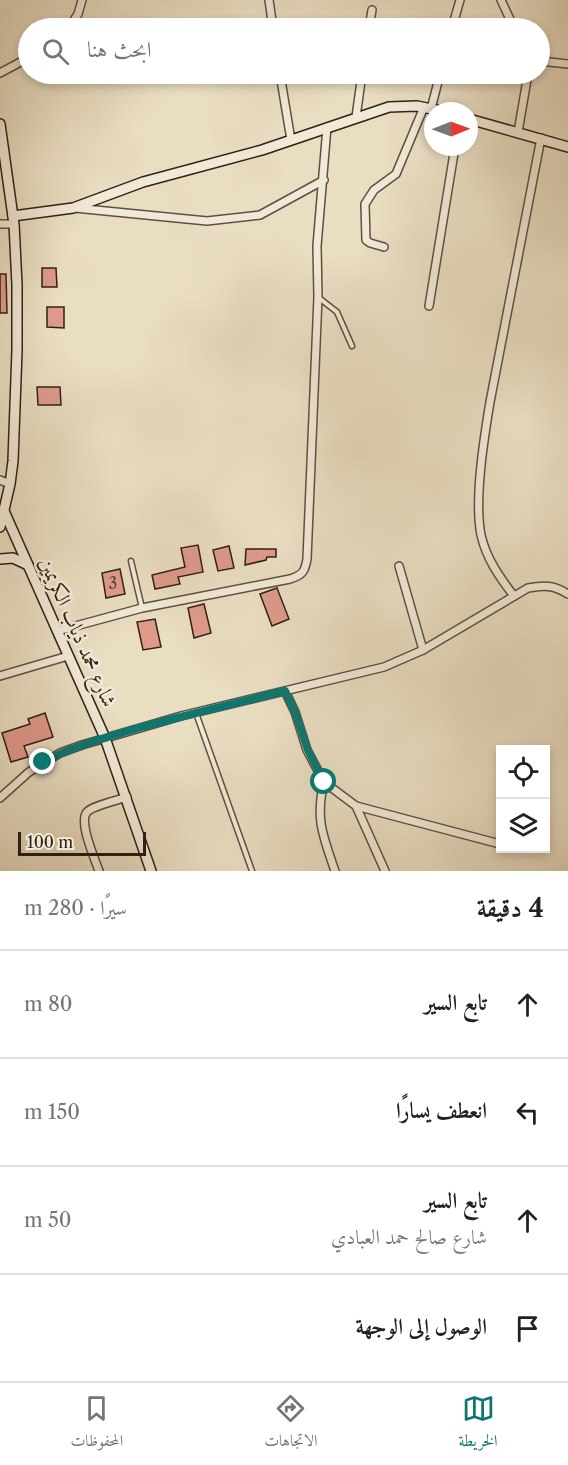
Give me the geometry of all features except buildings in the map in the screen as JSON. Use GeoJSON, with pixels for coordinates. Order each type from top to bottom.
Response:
{"type":"FeatureCollection","features":[{"type":"Feature","properties":{"kind":"street"},"geometry":{"type":"LineString","coordinates":[[75,18],[82,0]]}},
{"type":"Feature","properties":{"kind":"street"},"geometry":{"type":"LineString","coordinates":[[269,0],[272,18]]}},
{"type":"Feature","properties":{"kind":"street"},"geometry":{"type":"LineString","coordinates":[[455,18],[460,0]]}},
{"type":"Feature","properties":{"kind":"street"},"geometry":{"type":"LineString","coordinates":[[501,0],[509,18]]}},
{"type":"Feature","properties":{"kind":"street"},"geometry":{"type":"LineString","coordinates":[[371,18],[372,10]]}},
{"type":"Feature","properties":{"kind":"street"},"geometry":{"type":"LineString","coordinates":[[550,62],[568,64]]}},
{"type":"Feature","properties":{"kind":"street"},"geometry":{"type":"LineString","coordinates":[[0,73],[18,63]]}},
{"type":"Feature","properties":{"kind":"street"},"geometry":{"type":"LineString","coordinates":[[282,84],[291,140]]}},
{"type":"Feature","properties":{"kind":"street"},"geometry":{"type":"LineString","coordinates":[[356,117],[361,84]]}},
{"type":"Feature","properties":{"kind":"street"},"geometry":{"type":"LineString","coordinates":[[434,102],[438,84]]}},
{"type":"Feature","properties":{"kind":"street"},"geometry":{"type":"LineString","coordinates":[[518,132],[526,84]]}},
{"type":"Feature","properties":{"kind":"street"},"geometry":{"type":"LineString","coordinates":[[0,224],[73,208],[169,174],[241,156],[389,106],[424,108]]}},
{"type":"Feature","properties":{"kind":"street"},"geometry":{"type":"LineString","coordinates":[[478,121],[568,147]]}},
{"type":"Feature","properties":{"kind":"street"},"geometry":{"type":"LineString","coordinates":[[384,247],[366,240],[365,204],[374,190],[396,174],[424,123]]}},
{"type":"Feature","properties":{"kind":"street"},"geometry":{"type":"LineString","coordinates":[[0,124],[14,220],[18,350],[10,484],[0,526]]}},
{"type":"Feature","properties":{"kind":"street"},"geometry":{"type":"LineString","coordinates":[[57,631],[142,608],[290,579],[301,576],[304,572],[307,559],[308,491],[318,297],[317,246],[327,127]]}},
{"type":"Feature","properties":{"kind":"street"},"geometry":{"type":"LineString","coordinates":[[514,596],[499,576],[482,537],[480,505],[485,432],[541,138]]}},
{"type":"Feature","properties":{"kind":"street"},"geometry":{"type":"LineString","coordinates":[[429,306],[453,156]]}},
{"type":"Feature","properties":{"kind":"street"},"geometry":{"type":"LineString","coordinates":[[73,208],[207,221],[249,217],[260,215],[324,180]]}},
{"type":"Feature","properties":{"kind":"street"},"geometry":{"type":"LineString","coordinates":[[0,480],[10,484]]}},
{"type":"Feature","properties":{"kind":"street","name":"شارع محمد ذياب الكريمين"},"geometry":{"type":"LineString","coordinates":[[4,510],[105,738],[151,871]]}},
{"type":"Feature","properties":{"kind":"street"},"geometry":{"type":"LineString","coordinates":[[0,559],[13,558],[28,565]]}},
{"type":"Feature","properties":{"kind":"street"},"geometry":{"type":"LineString","coordinates":[[399,566],[423,650]]}},
{"type":"Feature","properties":{"kind":"street"},"geometry":{"type":"LineString","coordinates":[[0,798],[43,762],[60,753],[196,712],[384,667],[423,650],[528,588],[542,585],[552,586],[568,594]]}},
{"type":"Feature","properties":{"kind":"street"},"geometry":{"type":"LineString","coordinates":[[0,676],[68,656]]}},
{"type":"Feature","properties":{"kind":"street"},"geometry":{"type":"LineString","coordinates":[[285,691],[308,750],[324,782],[356,806],[496,843]]}},
{"type":"Feature","properties":{"kind":"street"},"geometry":{"type":"LineString","coordinates":[[324,782],[319,814],[321,830],[335,871]]}},
{"type":"Feature","properties":{"kind":"street"},"geometry":{"type":"LineString","coordinates":[[99,871],[83,822],[85,814],[91,809],[127,797]]}},
{"type":"Feature","properties":{"kind":"street"},"geometry":{"type":"LineString","coordinates":[[356,806],[385,871]]}},
{"type":"Feature","properties":{"kind":"lane"},"geometry":{"type":"LineString","coordinates":[[318,297],[337,312],[352,346]]}},
{"type":"Feature","properties":{"kind":"lane"},"geometry":{"type":"LineString","coordinates":[[131,561],[142,608]]}},
{"type":"Feature","properties":{"kind":"lane"},"geometry":{"type":"LineString","coordinates":[[196,712],[252,871]]}},
{"type":"Feature","properties":{"kind":"route"},"geometry":{"type":"LineString","coordinates":[[43,762],[60,753],[105,738],[181,716],[285,691],[308,750],[324,782]]}}]}
